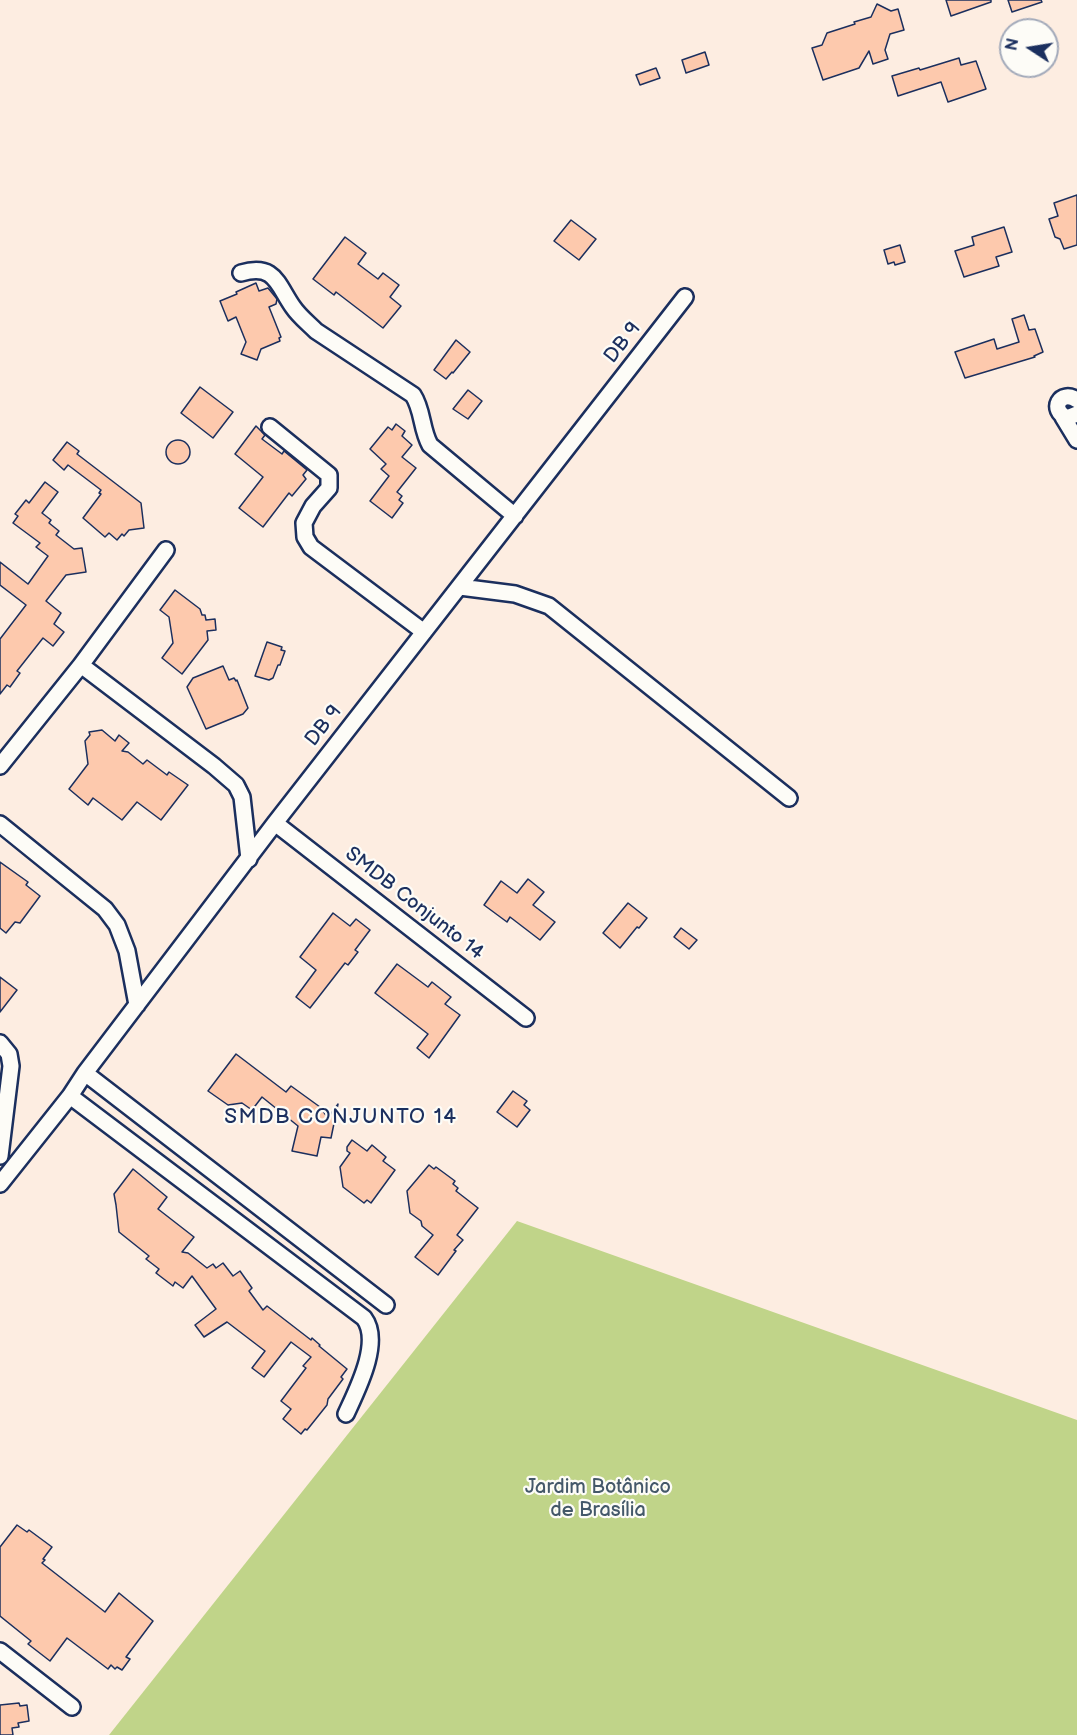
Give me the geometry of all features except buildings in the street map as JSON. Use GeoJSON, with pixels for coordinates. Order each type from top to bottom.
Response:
{"type":"FeatureCollection","features":[{"type":"Feature","properties":{"kind":"street"},"geometry":{"type":"LineString","coordinates":[[241,273],[261,270],[275,278],[297,312],[316,331],[412,395],[417,401],[425,435],[430,444],[515,516]]}},
{"type":"Feature","properties":{"kind":"street","name":"DB 9"},"geometry":{"type":"LineString","coordinates":[[0,1185],[70,1096],[85,1073],[275,823],[685,297]]}},
{"type":"Feature","properties":{"kind":"street"},"geometry":{"type":"LineString","coordinates":[[1077,400],[1071,396],[1061,399],[1058,409],[1070,416],[1077,440]]}},
{"type":"Feature","properties":{"kind":"street"},"geometry":{"type":"LineString","coordinates":[[270,426],[329,475],[329,488],[313,506],[304,523],[305,537],[311,548],[424,632]]}},
{"type":"Feature","properties":{"kind":"street"},"geometry":{"type":"LineString","coordinates":[[0,766],[81,665],[166,550]]}},
{"type":"Feature","properties":{"kind":"street"},"geometry":{"type":"LineString","coordinates":[[460,587],[515,594],[549,606],[789,798]]}},
{"type":"Feature","properties":{"kind":"street"},"geometry":{"type":"LineString","coordinates":[[81,665],[236,785],[242,798],[249,859]]}},
{"type":"Feature","properties":{"kind":"street","name":"SMDB Conjunto 14"},"geometry":{"type":"LineString","coordinates":[[275,823],[526,1018]]}},
{"type":"Feature","properties":{"kind":"street"},"geometry":{"type":"LineString","coordinates":[[0,824],[105,909],[117,925],[128,951],[137,1005]]}},
{"type":"Feature","properties":{"kind":"street"},"geometry":{"type":"LineString","coordinates":[[0,1044],[9,1054],[11,1066],[0,1156]]}},
{"type":"Feature","properties":{"kind":"street"},"geometry":{"type":"LineString","coordinates":[[85,1073],[386,1305]]}},
{"type":"Feature","properties":{"kind":"street"},"geometry":{"type":"LineString","coordinates":[[70,1096],[364,1318],[369,1325],[370,1347],[361,1383],[346,1414]]}},
{"type":"Feature","properties":{"kind":"street"},"geometry":{"type":"LineString","coordinates":[[0,1652],[72,1707]]}},
{"type":"Feature","properties":{"kind":"green space","name":"Jardim Botânico de Brasília"},"geometry":{"type":"Polygon","coordinates":[[[517,1221],[1077,1420],[1077,1735],[109,1735],[517,1221]]]}},
{"type":"Feature","properties":{"kind":"district","name":"SMDB CONJUNTO 14"},"geometry":{"type":"Point","coordinates":[341,1118]}}]}
